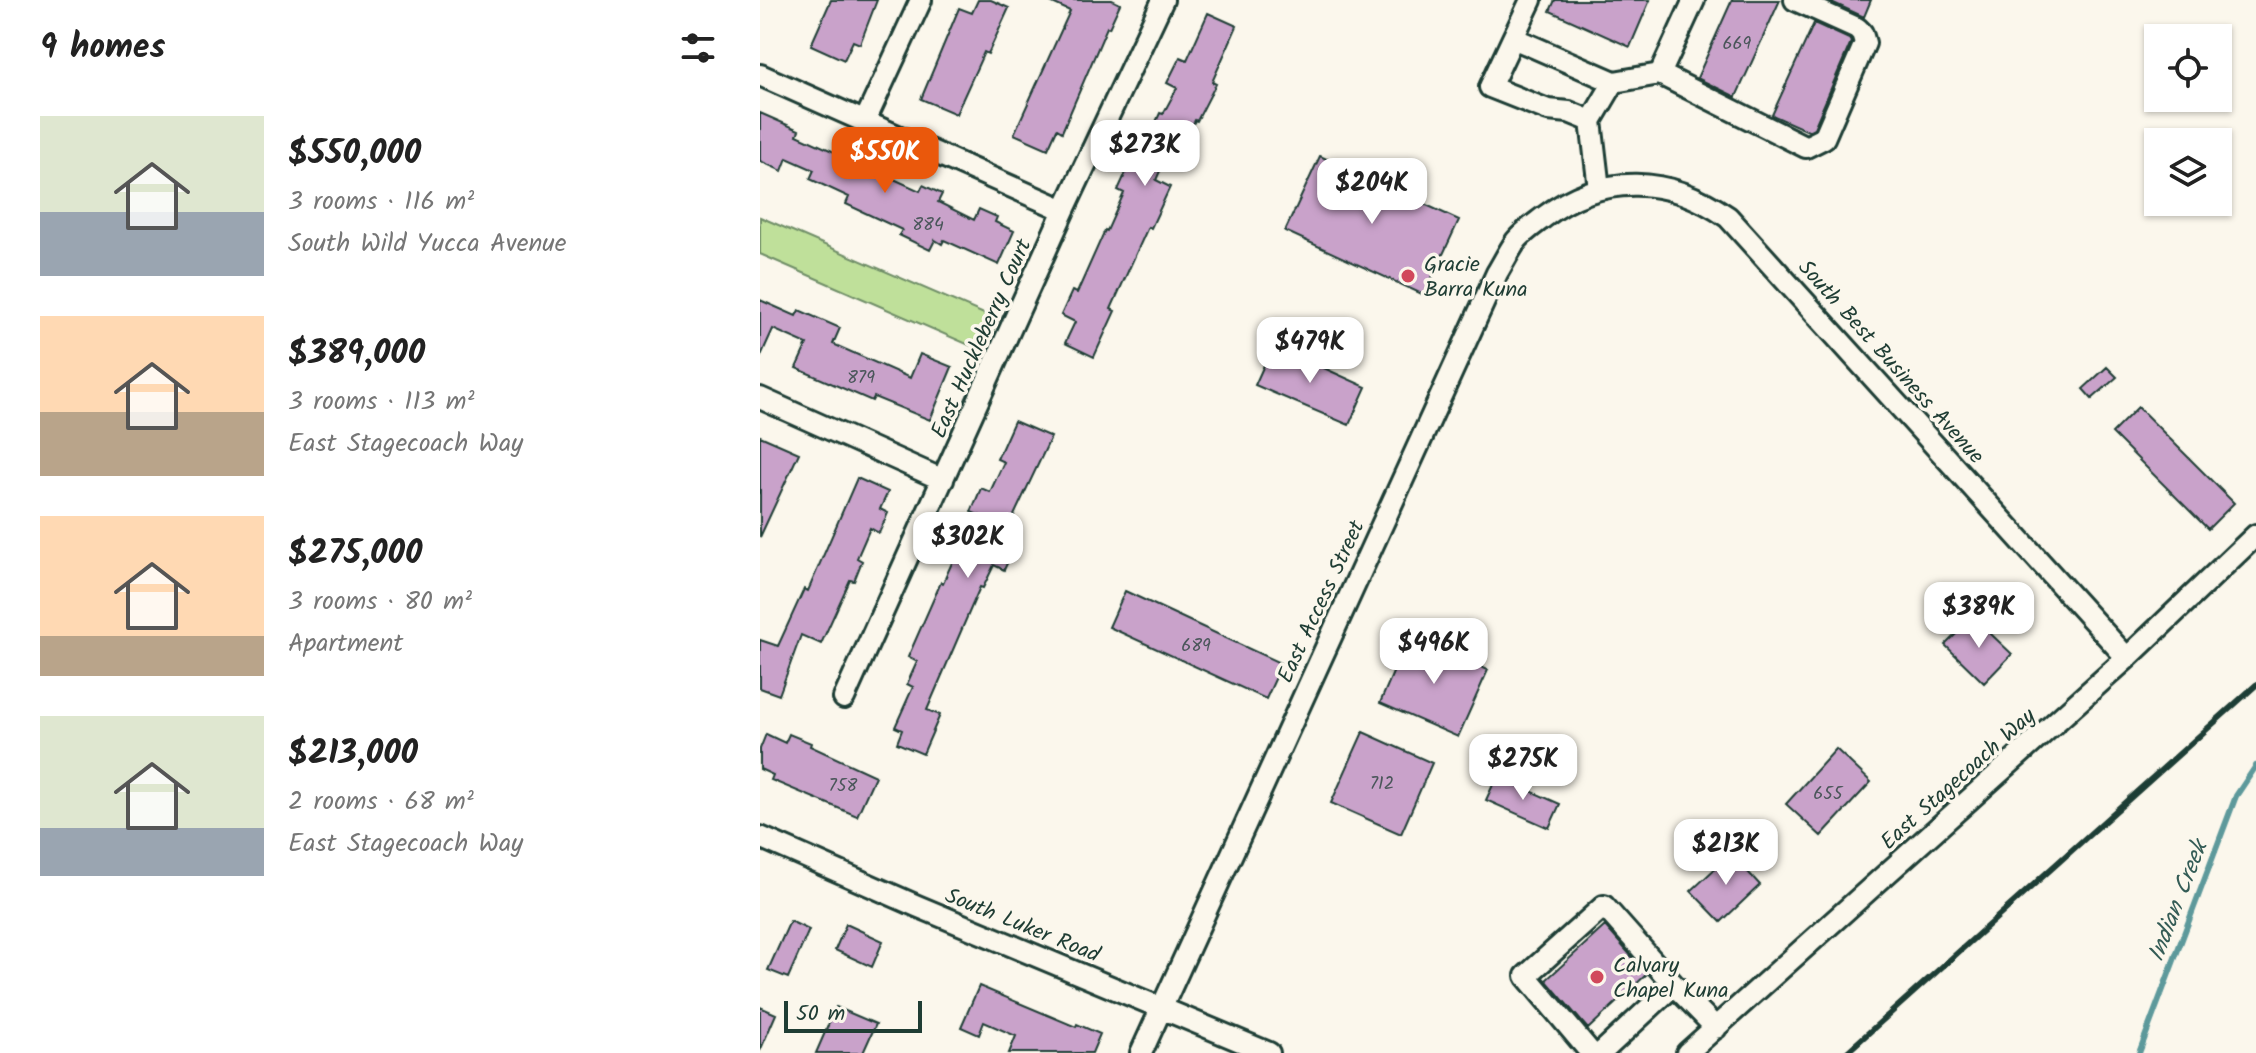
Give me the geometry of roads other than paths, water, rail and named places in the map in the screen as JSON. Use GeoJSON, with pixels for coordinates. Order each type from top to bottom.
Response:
{"type":"FeatureCollection","features":[{"type":"Feature","properties":{"kind":"street"},"geometry":{"type":"LineString","coordinates":[[865,121],[921,0]]}},
{"type":"Feature","properties":{"kind":"street","name":"East Huckleberry Court"},"geometry":{"type":"LineString","coordinates":[[844,698],[1064,210],[1163,0]]}},
{"type":"Feature","properties":{"kind":"street"},"geometry":{"type":"LineString","coordinates":[[1531,0],[1490,87],[1548,110],[1569,112],[1591,121]]}},
{"type":"Feature","properties":{"kind":"street"},"geometry":{"type":"LineString","coordinates":[[1660,74],[1694,0]]}},
{"type":"Feature","properties":{"kind":"street"},"geometry":{"type":"LineString","coordinates":[[1513,38],[1614,82],[1660,74],[1806,147],[1824,138],[1865,43],[1857,28],[1795,0]]}},
{"type":"Feature","properties":{"kind":"street"},"geometry":{"type":"LineString","coordinates":[[760,75],[1064,210]]}},
{"type":"Feature","properties":{"kind":"street"},"geometry":{"type":"LineString","coordinates":[[1599,189],[1591,121],[1614,82]]}},
{"type":"Feature","properties":{"kind":"street","name":"South Best Business Avenue"},"geometry":{"type":"LineString","coordinates":[[1577,196],[1621,185],[1667,188],[1709,204],[1728,217],[2127,658]]}},
{"type":"Feature","properties":{"kind":"street","name":"East Access Street"},"geometry":{"type":"LineString","coordinates":[[1141,1053],[1497,273],[1517,241],[1557,207],[1577,196]]}},
{"type":"Feature","properties":{"kind":"street"},"geometry":{"type":"LineString","coordinates":[[760,398],[943,480]]}},
{"type":"Feature","properties":{"kind":"street","name":"East Stagecoach Way"},"geometry":{"type":"LineString","coordinates":[[1687,1053],[2127,658],[2256,535]]}},
{"type":"Feature","properties":{"kind":"street","name":"South Luker Road"},"geometry":{"type":"LineString","coordinates":[[760,837],[1269,1053]]}},
{"type":"Feature","properties":{"kind":"street"},"geometry":{"type":"LineString","coordinates":[[1591,1053],[1526,976],[1604,906],[1716,1028]]}},
{"type":"Feature","properties":{"kind":"street"},"geometry":{"type":"LineString","coordinates":[[1601,1053],[1674,985]]}},
{"type":"Feature","properties":{"kind":"waterway","name":"Indian Creek"},"geometry":{"type":"LineString","coordinates":[[2139,1053],[2236,796],[2256,766]]}},
{"type":"Feature","properties":{"kind":"railway"},"geometry":{"type":"LineString","coordinates":[[1846,1053],[2256,685]]}},
{"type":"Feature","properties":{"kind":"place","name":"Gracie Barra Kuna"},"geometry":{"type":"Point","coordinates":[1408,276]}},
{"type":"Feature","properties":{"kind":"place","name":"Calvary Chapel Kuna"},"geometry":{"type":"Point","coordinates":[1597,977]}}]}
